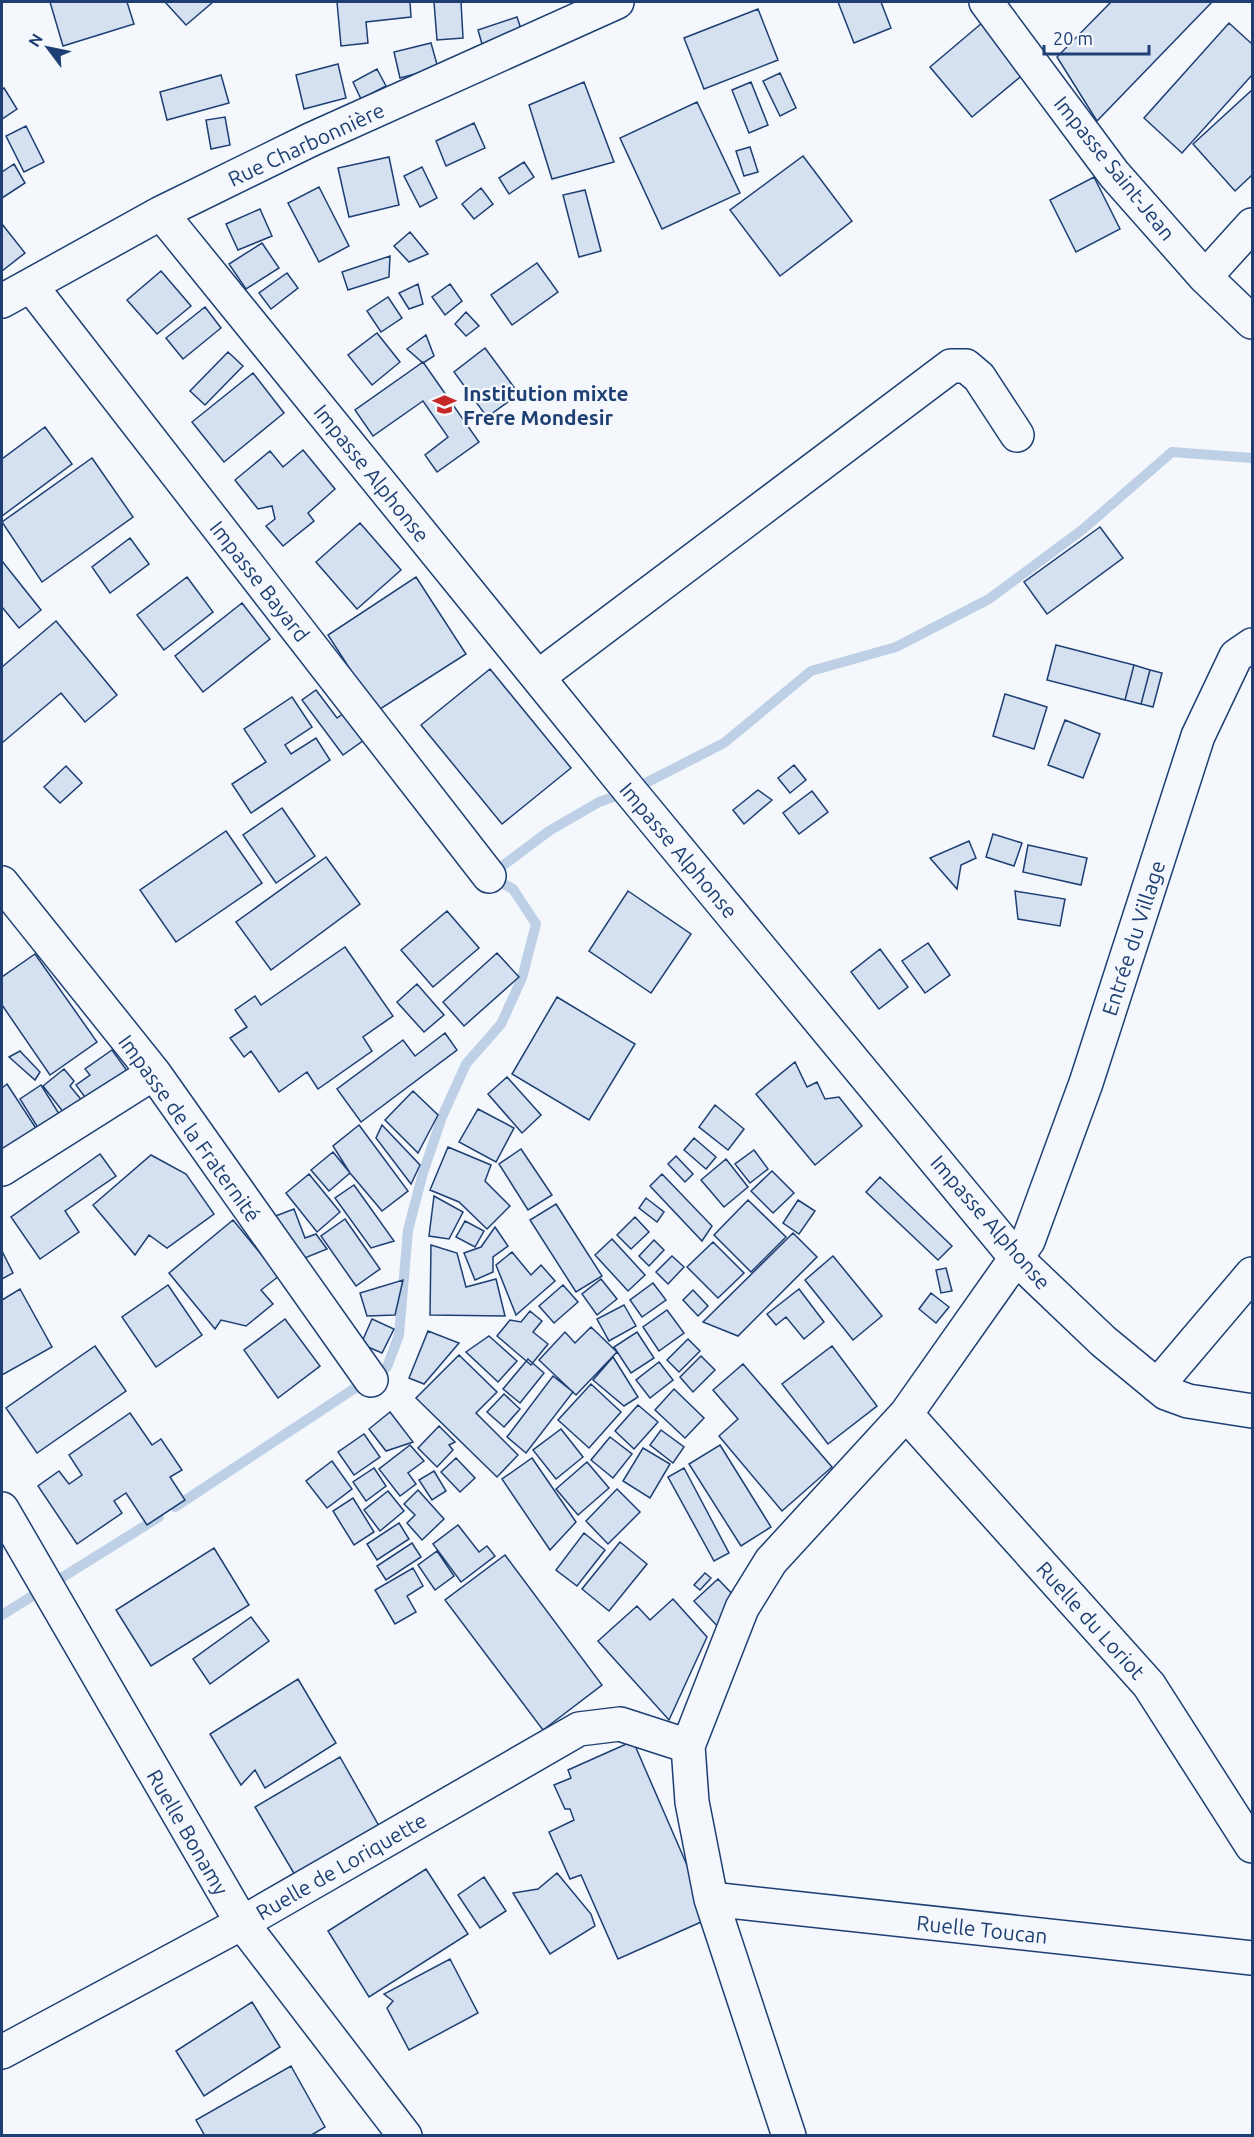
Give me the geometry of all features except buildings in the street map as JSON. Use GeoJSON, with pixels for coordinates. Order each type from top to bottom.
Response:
{"type":"FeatureCollection","features":[{"type":"Feature","properties":{"kind":"street","name":"Rue Charbonnière"},"geometry":{"type":"LineString","coordinates":[[2,301],[161,213],[310,140],[617,2]]}},
{"type":"Feature","properties":{"kind":"street","name":"Impasse Saint-Jean"},"geometry":{"type":"LineString","coordinates":[[986,2],[1114,174],[1205,277],[1252,322]]}},
{"type":"Feature","properties":{"kind":"street","name":"Impasse Alphonse"},"geometry":{"type":"LineString","coordinates":[[161,213],[538,677],[1023,1250],[1103,1341],[1157,1386],[1177,1398],[1252,1411]]}},
{"type":"Feature","properties":{"kind":"street"},"geometry":{"type":"LineString","coordinates":[[1205,277],[1252,225]]}},
{"type":"Feature","properties":{"kind":"street","name":"Impasse Bayard"},"geometry":{"type":"LineString","coordinates":[[31,286],[489,876]]}},
{"type":"Feature","properties":{"kind":"street"},"geometry":{"type":"LineString","coordinates":[[538,677],[951,366],[966,366],[979,377],[1017,435]]}},
{"type":"Feature","properties":{"kind":"street","name":"Entrée du Village"},"geometry":{"type":"LineString","coordinates":[[688,1746],[742,1608],[771,1561],[906,1414],[1023,1250],[1086,1083],[1198,736],[1247,661]]}},
{"type":"Feature","properties":{"kind":"street","name":"Impasse de la Fraternité"},"geometry":{"type":"LineString","coordinates":[[2,883],[154,1073],[371,1380]]}},
{"type":"Feature","properties":{"kind":"street"},"geometry":{"type":"LineString","coordinates":[[2,1168],[154,1073]]}},
{"type":"Feature","properties":{"kind":"street"},"geometry":{"type":"LineString","coordinates":[[1157,1386],[1252,1274]]}},
{"type":"Feature","properties":{"kind":"street","name":"Ruelle du Loriot"},"geometry":{"type":"LineString","coordinates":[[906,1414],[1149,1685],[1252,1846]]}},
{"type":"Feature","properties":{"kind":"street","name":"Ruelle Bonamy"},"geometry":{"type":"LineString","coordinates":[[2,1509],[242,1923],[405,2136]]}},
{"type":"Feature","properties":{"kind":"street","name":"Ruelle de Loriquette"},"geometry":{"type":"LineString","coordinates":[[2,2052],[242,1923],[579,1729],[620,1724],[688,1746]]}},
{"type":"Feature","properties":{"kind":"street"},"geometry":{"type":"LineString","coordinates":[[688,1746],[692,1802],[711,1899],[789,2136]]}},
{"type":"Feature","properties":{"kind":"street","name":"Ruelle Toucan"},"geometry":{"type":"LineString","coordinates":[[711,1899],[1252,1958]]}},
{"type":"Feature","properties":{"kind":"waterway"},"geometry":{"type":"LineString","coordinates":[[175,1507],[387,1367],[399,1335],[408,1230],[423,1173],[442,1117],[466,1064],[501,1024],[522,978],[536,924],[513,889],[489,876],[549,831],[599,802],[630,791],[724,743],[811,671],[896,647],[989,599],[1082,530],[1172,452],[1252,458]]}},
{"type":"Feature","properties":{"kind":"waterway"},"geometry":{"type":"LineString","coordinates":[[2,1615],[159,1517]]}},
{"type":"Feature","properties":{"kind":"place","name":"Institution mixte Frere Mondesir"},"geometry":{"type":"Point","coordinates":[445,405]}}]}
